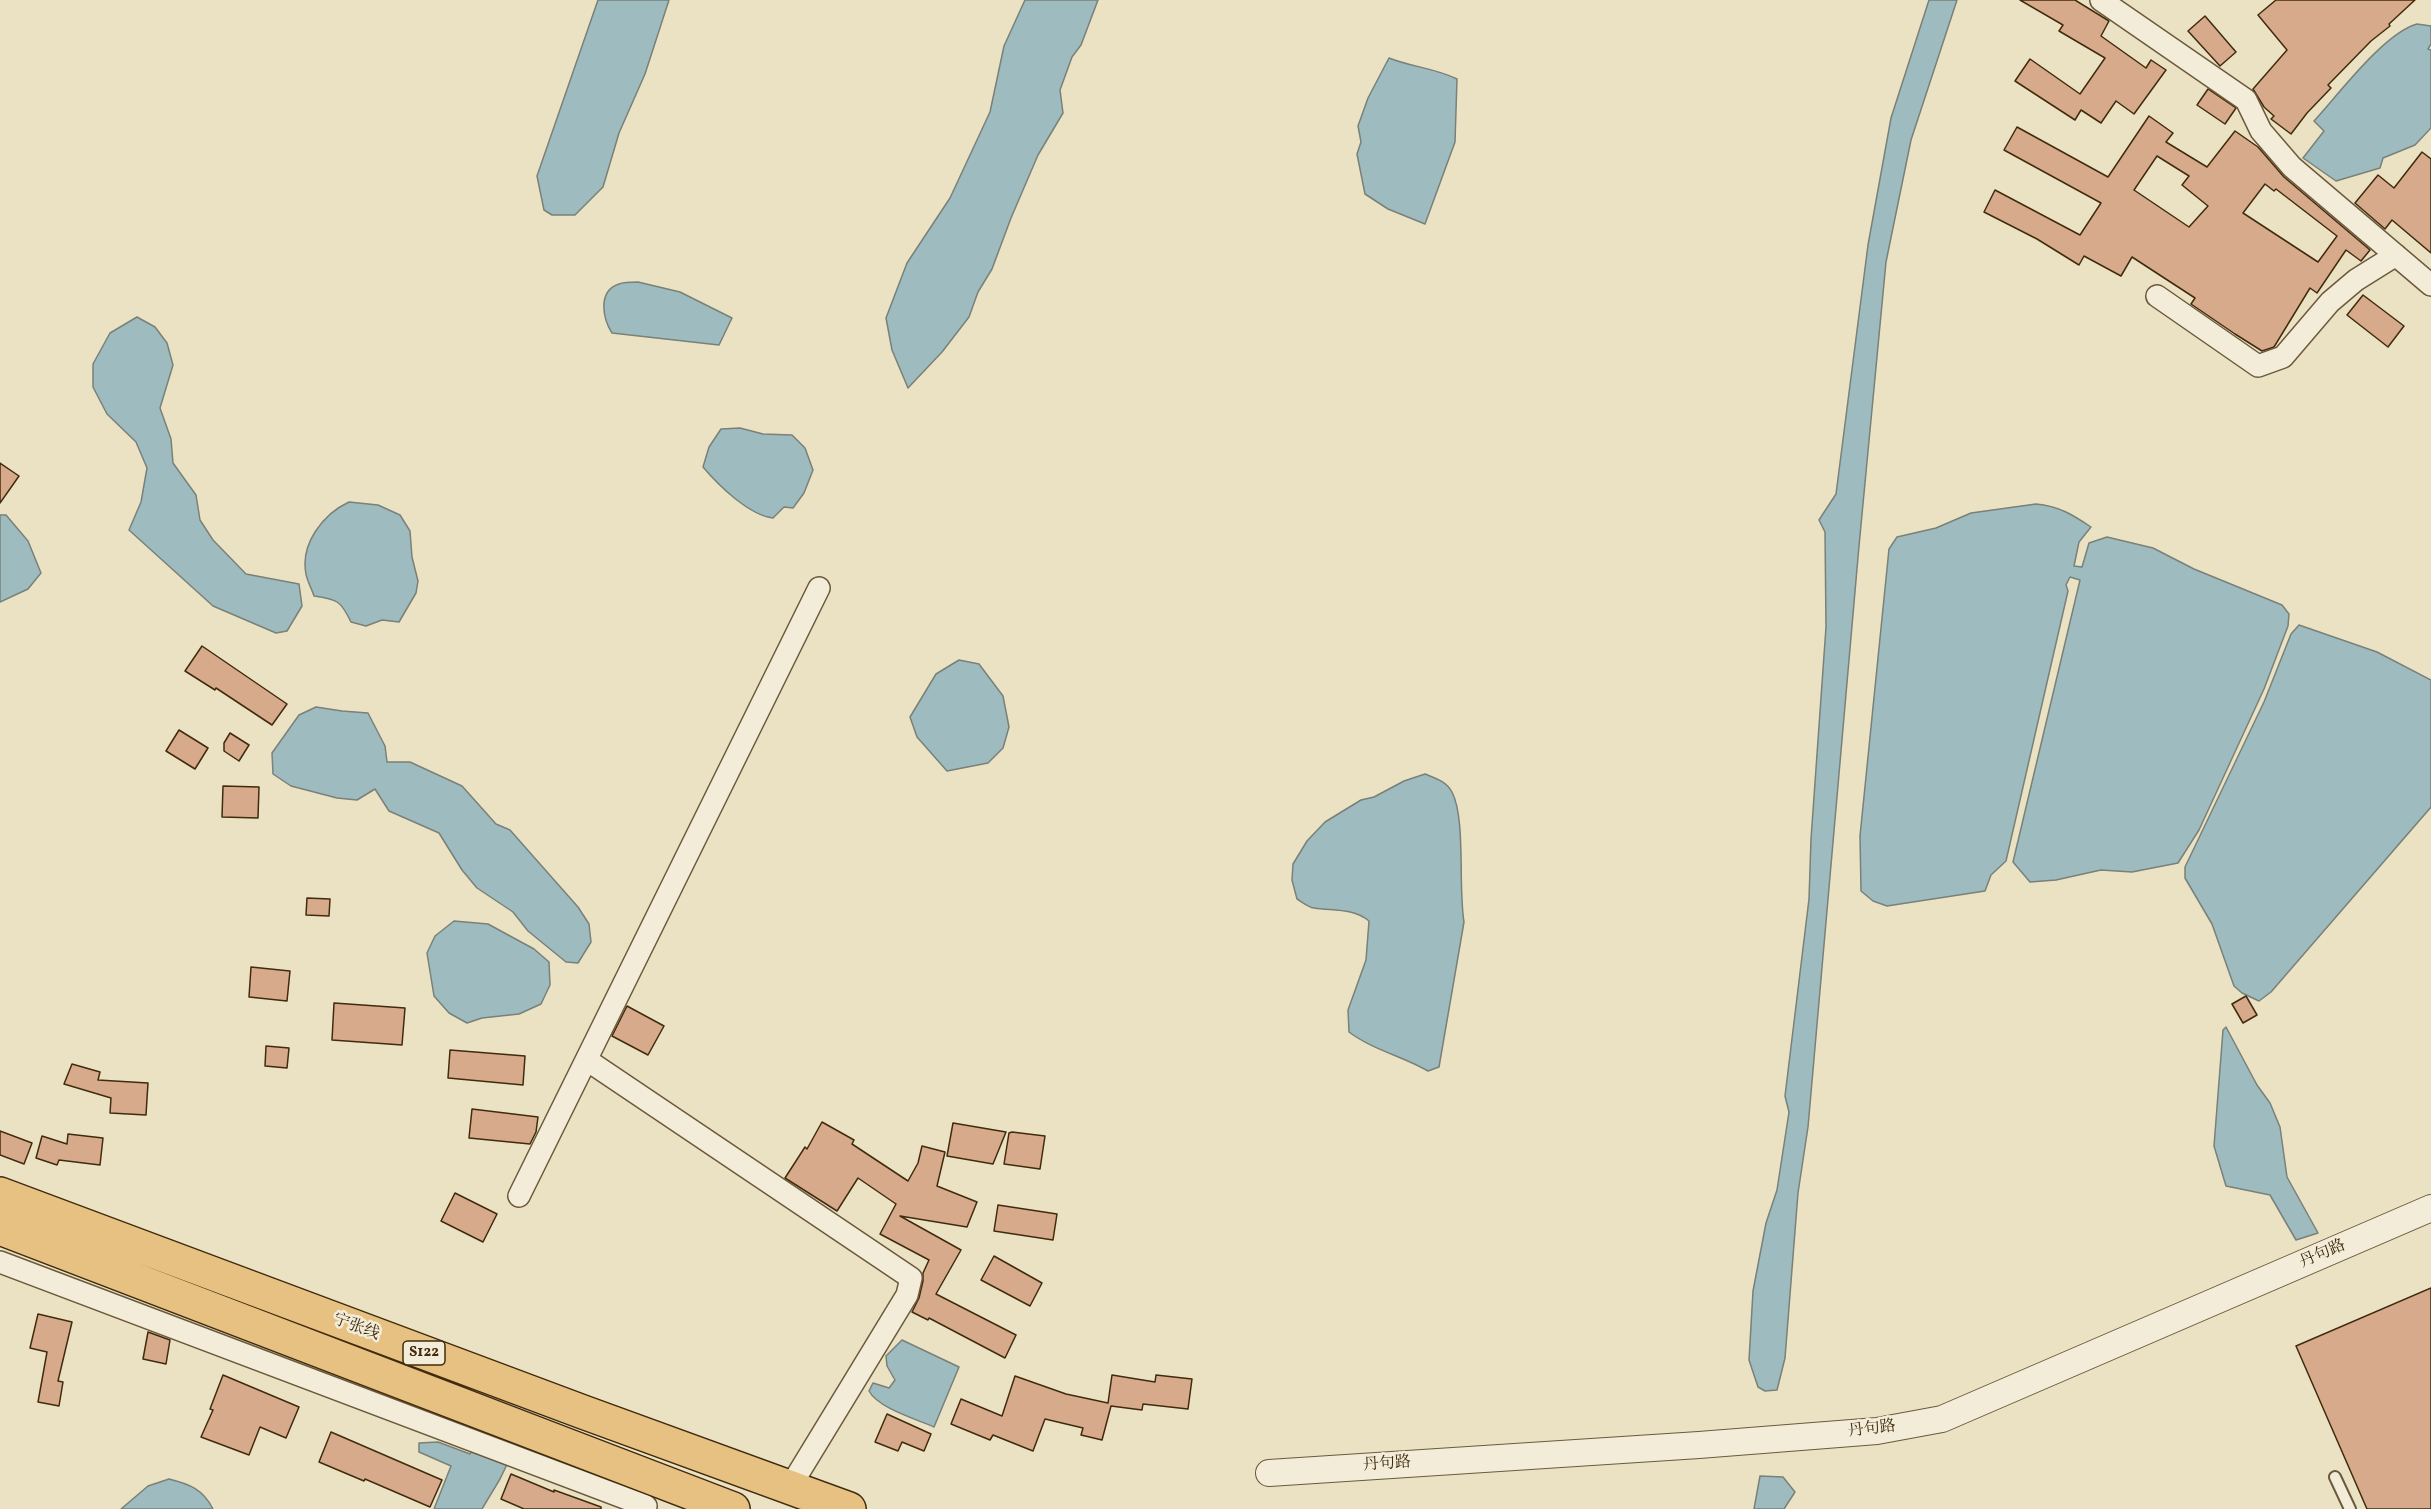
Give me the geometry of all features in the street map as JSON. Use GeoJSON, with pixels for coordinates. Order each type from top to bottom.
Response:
{"type":"FeatureCollection","features":[{"type":"Feature","properties":{"kind":"main road","name":"宁张线"},"geometry":{"type":"LineString","coordinates":[[0,1194],[849,1509]]}},
{"type":"Feature","properties":{"kind":"main road","name":"S122"},"geometry":{"type":"LineString","coordinates":[[0,1228],[733,1509]]}},
{"type":"Feature","properties":{"kind":"street"},"geometry":{"type":"LineString","coordinates":[[2101,0],[2246,100],[2261,131],[2292,167],[2431,285]]}},
{"type":"Feature","properties":{"kind":"street"},"geometry":{"type":"LineString","coordinates":[[2157,296],[2258,366],[2283,357],[2330,302],[2356,279],[2396,255]]}},
{"type":"Feature","properties":{"kind":"street"},"geometry":{"type":"LineString","coordinates":[[519,1196],[819,588]]}},
{"type":"Feature","properties":{"kind":"street"},"geometry":{"type":"LineString","coordinates":[[587,1060],[911,1278],[907,1295],[790,1486]]}},
{"type":"Feature","properties":{"kind":"street","name":"丹句路"},"geometry":{"type":"LineString","coordinates":[[1269,1473],[1865,1432],[1942,1419],[2431,1208]]}},
{"type":"Feature","properties":{"kind":"street"},"geometry":{"type":"LineString","coordinates":[[0,1262],[646,1506],[645,1509]]}},
{"type":"Feature","properties":{"kind":"lane"},"geometry":{"type":"LineString","coordinates":[[2335,1477],[2350,1509]]}},
{"type":"Feature","properties":{"kind":"water"},"geometry":{"type":"Polygon","coordinates":[[[598,0],[669,0],[645,74],[619,133],[603,187],[575,215],[552,215],[544,210],[537,176],[598,0]]]}},
{"type":"Feature","properties":{"kind":"water"},"geometry":{"type":"Polygon","coordinates":[[[1025,0],[1098,0],[1081,45],[1072,57],[1060,90],[1063,113],[1038,155],[992,269],[978,292],[969,317],[942,352],[908,388],[892,350],[886,318],[907,263],[950,198],[990,112],[1004,46],[1025,0]]]}},
{"type":"Feature","properties":{"kind":"water"},"geometry":{"type":"Polygon","coordinates":[[[1929,0],[1957,0],[1911,140],[1886,262],[1808,1127],[1798,1193],[1785,1358],[1777,1390],[1765,1391],[1758,1387],[1749,1360],[1753,1291],[1766,1223],[1777,1190],[1789,1112],[1785,1096],[1809,899],[1826,627],[1825,532],[1819,520],[1836,494],[1868,245],[1891,118],[1929,0]]]}},
{"type":"Feature","properties":{"kind":"water"},"geometry":{"type":"Polygon","coordinates":[[[2417,24],[2431,26],[2431,44],[2428,49],[2431,50],[2431,128],[2415,145],[2383,158],[2380,168],[2336,181],[2303,158],[2324,131],[2314,121],[2376,52],[2390,39],[2417,24]]]}},
{"type":"Feature","properties":{"kind":"water"},"geometry":{"type":"Polygon","coordinates":[[[1389,58],[1457,79],[1455,142],[1425,224],[1388,209],[1365,194],[1357,154],[1361,142],[1358,126],[1368,98],[1389,58]]]}},
{"type":"Feature","properties":{"kind":"water"},"geometry":{"type":"Polygon","coordinates":[[[638,282],[680,292],[732,318],[719,345],[612,333],[604,313],[607,293],[619,284],[638,282]]]}},
{"type":"Feature","properties":{"kind":"water"},"geometry":{"type":"Polygon","coordinates":[[[137,317],[155,327],[167,343],[173,365],[160,408],[171,439],[173,463],[196,495],[200,520],[213,540],[246,574],[299,584],[302,606],[287,631],[276,633],[213,606],[129,530],[141,502],[147,468],[136,442],[107,414],[93,387],[93,364],[110,333],[137,317]]]}},
{"type":"Feature","properties":{"kind":"water"},"geometry":{"type":"Polygon","coordinates":[[[740,428],[763,434],[792,435],[805,448],[813,470],[804,493],[793,508],[784,507],[773,518],[764,516],[745,506],[726,491],[703,467],[709,447],[721,429],[740,428]]]}},
{"type":"Feature","properties":{"kind":"water"},"geometry":{"type":"Polygon","coordinates":[[[349,502],[378,505],[400,515],[410,531],[412,557],[418,581],[416,593],[399,622],[382,620],[366,626],[351,622],[337,602],[314,596],[305,563],[310,541],[330,514],[349,502]]]}},
{"type":"Feature","properties":{"kind":"water"},"geometry":{"type":"Polygon","coordinates":[[[2036,504],[2065,512],[2091,527],[2079,542],[2074,566],[2082,567],[2089,543],[2107,537],[2153,548],[2194,569],[2282,605],[2289,614],[2288,626],[2264,689],[2199,830],[2178,863],[2132,872],[2101,870],[2056,880],[2030,882],[2013,862],[2080,580],[2070,577],[2066,585],[2068,591],[2006,861],[1991,875],[1985,891],[1887,906],[1873,901],[1861,891],[1860,836],[1889,549],[1897,537],[1936,528],[1971,513],[2036,504]]]}},
{"type":"Feature","properties":{"kind":"water"},"geometry":{"type":"Polygon","coordinates":[[[0,515],[6,515],[28,541],[41,573],[28,589],[0,602],[0,515]]]}},
{"type":"Feature","properties":{"kind":"water"},"geometry":{"type":"Polygon","coordinates":[[[2299,625],[2377,652],[2431,680],[2431,807],[2271,992],[2259,1001],[2242,993],[2234,986],[2212,924],[2185,878],[2185,867],[2264,702],[2291,634],[2299,625]]]}},
{"type":"Feature","properties":{"kind":"water"},"geometry":{"type":"Polygon","coordinates":[[[959,660],[979,664],[1003,696],[1009,727],[1003,748],[988,763],[947,771],[917,737],[910,717],[936,674],[959,660]]]}},
{"type":"Feature","properties":{"kind":"water"},"geometry":{"type":"Polygon","coordinates":[[[316,707],[368,713],[385,746],[387,762],[410,762],[462,786],[496,824],[510,830],[578,907],[589,924],[591,942],[578,963],[566,962],[528,931],[513,912],[477,888],[462,870],[439,833],[389,811],[375,789],[357,800],[337,798],[291,786],[273,774],[272,753],[299,715],[316,707]]]}},
{"type":"Feature","properties":{"kind":"water"},"geometry":{"type":"Polygon","coordinates":[[[1425,774],[1447,785],[1456,804],[1459,819],[1464,922],[1439,1067],[1428,1071],[1368,1044],[1349,1032],[1348,1010],[1366,960],[1369,921],[1350,912],[1307,906],[1297,899],[1292,880],[1293,864],[1307,841],[1325,822],[1361,800],[1374,797],[1404,781],[1425,774]]]}},
{"type":"Feature","properties":{"kind":"water"},"geometry":{"type":"Polygon","coordinates":[[[454,921],[488,924],[534,949],[549,962],[550,985],[541,1004],[519,1014],[482,1018],[467,1023],[449,1013],[434,996],[427,953],[435,936],[454,921]]]}},
{"type":"Feature","properties":{"kind":"water"},"geometry":{"type":"Polygon","coordinates":[[[2226,1027],[2257,1085],[2270,1103],[2280,1127],[2287,1177],[2318,1233],[2296,1240],[2270,1195],[2226,1186],[2214,1146],[2223,1030],[2226,1027]]]}},
{"type":"Feature","properties":{"kind":"water"},"geometry":{"type":"Polygon","coordinates":[[[902,1340],[959,1367],[934,1427],[889,1408],[880,1403],[869,1391],[873,1383],[889,1388],[895,1380],[887,1366],[886,1356],[902,1340]]]}},
{"type":"Feature","properties":{"kind":"water"},"geometry":{"type":"Polygon","coordinates":[[[477,1438],[513,1452],[482,1509],[434,1509],[451,1466],[419,1452],[419,1443],[438,1442],[470,1454],[477,1438]]]}},
{"type":"Feature","properties":{"kind":"water"},"geometry":{"type":"Polygon","coordinates":[[[1760,1476],[1783,1477],[1795,1492],[1784,1509],[1754,1509],[1760,1476]]]}},
{"type":"Feature","properties":{"kind":"water"},"geometry":{"type":"Polygon","coordinates":[[[169,1479],[195,1488],[213,1509],[121,1509],[148,1486],[169,1479]]]}},
{"type":"Feature","properties":{"kind":"building"},"geometry":{"type":"Polygon","coordinates":[[[2020,0],[2075,0],[2109,21],[2101,36],[2146,68],[2151,60],[2166,70],[2134,114],[2116,101],[2101,123],[2081,110],[2075,120],[2015,81],[2030,59],[2080,94],[2105,58],[2059,31],[2063,25],[2020,0]]]}},
{"type":"Feature","properties":{"kind":"building"},"geometry":{"type":"Polygon","coordinates":[[[2276,0],[2415,0],[2328,85],[2331,88],[2291,134],[2271,119],[2274,116],[2264,107],[2253,89],[2287,50],[2258,15],[2276,0]]]}},
{"type":"Feature","properties":{"kind":"building"},"geometry":{"type":"Polygon","coordinates":[[[2205,16],[2236,52],[2220,66],[2188,31],[2205,16]]]}},
{"type":"Feature","properties":{"kind":"building"},"geometry":{"type":"Polygon","coordinates":[[[2208,89],[2236,108],[2225,124],[2197,105],[2208,89]]]}},
{"type":"Feature","properties":{"kind":"building"},"geometry":{"type":"Polygon","coordinates":[[[2149,116],[2173,133],[2166,142],[2207,167],[2235,131],[2258,147],[2284,177],[2370,250],[2361,261],[2346,250],[2317,293],[2310,288],[2274,347],[2262,351],[2191,304],[2195,298],[2132,257],[2121,276],[2084,256],[2079,265],[2037,239],[1984,212],[1995,190],[2080,235],[2101,203],[2004,150],[2017,127],[2108,177],[2149,116]],[[2157,156],[2134,190],[2189,227],[2208,206],[2182,185],[2189,176],[2157,156]],[[2265,184],[2243,213],[2318,262],[2337,236],[2276,189],[2274,191],[2265,184]]]}},
{"type":"Feature","properties":{"kind":"building"},"geometry":{"type":"Polygon","coordinates":[[[2422,152],[2431,159],[2431,253],[2392,220],[2385,229],[2355,203],[2378,175],[2394,188],[2422,152]]]}},
{"type":"Feature","properties":{"kind":"building"},"geometry":{"type":"Polygon","coordinates":[[[2363,295],[2404,326],[2388,347],[2347,315],[2363,295]]]}},
{"type":"Feature","properties":{"kind":"building"},"geometry":{"type":"Polygon","coordinates":[[[0,463],[19,476],[0,503],[0,463]]]}},
{"type":"Feature","properties":{"kind":"building"},"geometry":{"type":"Polygon","coordinates":[[[202,646],[287,704],[272,725],[216,688],[215,690],[185,671],[202,646]]]}},
{"type":"Feature","properties":{"kind":"building"},"geometry":{"type":"Polygon","coordinates":[[[179,730],[208,748],[195,769],[166,751],[179,730]]]}},
{"type":"Feature","properties":{"kind":"building"},"geometry":{"type":"Polygon","coordinates":[[[230,733],[249,745],[239,761],[224,751],[224,743],[230,733]]]}},
{"type":"Feature","properties":{"kind":"building"},"geometry":{"type":"Polygon","coordinates":[[[223,786],[259,787],[258,818],[222,817],[223,786]]]}},
{"type":"Feature","properties":{"kind":"building"},"geometry":{"type":"Polygon","coordinates":[[[307,898],[330,899],[329,916],[306,915],[307,898]]]}},
{"type":"Feature","properties":{"kind":"building"},"geometry":{"type":"Polygon","coordinates":[[[251,967],[290,971],[287,1001],[249,997],[251,967]]]}},
{"type":"Feature","properties":{"kind":"building"},"geometry":{"type":"Polygon","coordinates":[[[2246,996],[2257,1015],[2243,1023],[2232,1004],[2246,996]]]}},
{"type":"Feature","properties":{"kind":"building"},"geometry":{"type":"Polygon","coordinates":[[[334,1003],[405,1008],[402,1045],[332,1040],[334,1003]]]}},
{"type":"Feature","properties":{"kind":"building"},"geometry":{"type":"Polygon","coordinates":[[[627,1006],[664,1026],[648,1055],[612,1036],[627,1006]]]}},
{"type":"Feature","properties":{"kind":"building"},"geometry":{"type":"Polygon","coordinates":[[[266,1046],[289,1048],[287,1068],[265,1066],[266,1046]]]}},
{"type":"Feature","properties":{"kind":"building"},"geometry":{"type":"Polygon","coordinates":[[[450,1050],[525,1056],[523,1085],[448,1078],[450,1050]]]}},
{"type":"Feature","properties":{"kind":"building"},"geometry":{"type":"Polygon","coordinates":[[[72,1064],[100,1072],[98,1080],[148,1083],[146,1115],[110,1113],[111,1098],[64,1084],[72,1064]]]}},
{"type":"Feature","properties":{"kind":"building"},"geometry":{"type":"Polygon","coordinates":[[[472,1109],[538,1117],[536,1132],[530,1144],[469,1138],[472,1109]]]}},
{"type":"Feature","properties":{"kind":"building"},"geometry":{"type":"Polygon","coordinates":[[[822,1122],[854,1140],[852,1144],[908,1181],[918,1163],[922,1146],[945,1152],[937,1186],[977,1202],[967,1227],[900,1216],[961,1250],[936,1294],[1016,1335],[1005,1358],[929,1318],[928,1320],[912,1312],[919,1298],[923,1273],[929,1260],[880,1234],[896,1204],[858,1178],[837,1211],[785,1178],[805,1147],[807,1149],[822,1122]]]}},
{"type":"Feature","properties":{"kind":"building"},"geometry":{"type":"Polygon","coordinates":[[[953,1123],[1006,1132],[993,1164],[947,1156],[953,1123]]]}},
{"type":"Feature","properties":{"kind":"building"},"geometry":{"type":"Polygon","coordinates":[[[0,1131],[32,1143],[24,1164],[0,1155],[0,1131]]]}},
{"type":"Feature","properties":{"kind":"building"},"geometry":{"type":"Polygon","coordinates":[[[1009,1133],[1045,1136],[1040,1169],[1004,1164],[1009,1133]]]}},
{"type":"Feature","properties":{"kind":"building"},"geometry":{"type":"Polygon","coordinates":[[[68,1134],[103,1138],[100,1165],[59,1160],[57,1165],[36,1158],[42,1136],[67,1144],[68,1134]]]}},
{"type":"Feature","properties":{"kind":"building"},"geometry":{"type":"Polygon","coordinates":[[[455,1193],[497,1214],[483,1242],[441,1221],[455,1193]]]}},
{"type":"Feature","properties":{"kind":"building"},"geometry":{"type":"Polygon","coordinates":[[[998,1205],[1057,1214],[1053,1240],[994,1231],[998,1205]]]}},
{"type":"Feature","properties":{"kind":"building"},"geometry":{"type":"Polygon","coordinates":[[[994,1256],[1042,1283],[1030,1306],[981,1280],[994,1256]]]}},
{"type":"Feature","properties":{"kind":"building"},"geometry":{"type":"Polygon","coordinates":[[[2431,1288],[2431,1509],[2367,1509],[2296,1346],[2431,1288]]]}},
{"type":"Feature","properties":{"kind":"building"},"geometry":{"type":"Polygon","coordinates":[[[38,1314],[72,1322],[58,1381],[63,1382],[59,1406],[38,1402],[47,1352],[30,1348],[38,1314]]]}},
{"type":"Feature","properties":{"kind":"building"},"geometry":{"type":"Polygon","coordinates":[[[148,1332],[170,1340],[166,1364],[143,1359],[148,1332]]]}},
{"type":"Feature","properties":{"kind":"building"},"geometry":{"type":"Polygon","coordinates":[[[223,1375],[299,1407],[286,1438],[260,1427],[249,1455],[201,1437],[213,1410],[210,1409],[223,1375]]]}},
{"type":"Feature","properties":{"kind":"building"},"geometry":{"type":"Polygon","coordinates":[[[1112,1375],[1155,1382],[1156,1375],[1192,1379],[1188,1409],[1143,1404],[1142,1410],[1111,1406],[1102,1440],[1081,1435],[1083,1428],[1045,1419],[1033,1451],[993,1435],[990,1440],[951,1424],[961,1399],[1002,1416],[1015,1376],[1066,1394],[1108,1403],[1112,1375]]]}},
{"type":"Feature","properties":{"kind":"building"},"geometry":{"type":"Polygon","coordinates":[[[887,1414],[931,1434],[924,1451],[902,1442],[898,1451],[875,1442],[887,1414]]]}},
{"type":"Feature","properties":{"kind":"building"},"geometry":{"type":"Polygon","coordinates":[[[331,1432],[442,1480],[430,1507],[319,1462],[331,1432]]]}},
{"type":"Feature","properties":{"kind":"building"},"geometry":{"type":"Polygon","coordinates":[[[511,1474],[554,1492],[554,1490],[601,1507],[601,1509],[524,1509],[501,1499],[511,1474]]]}}]}
